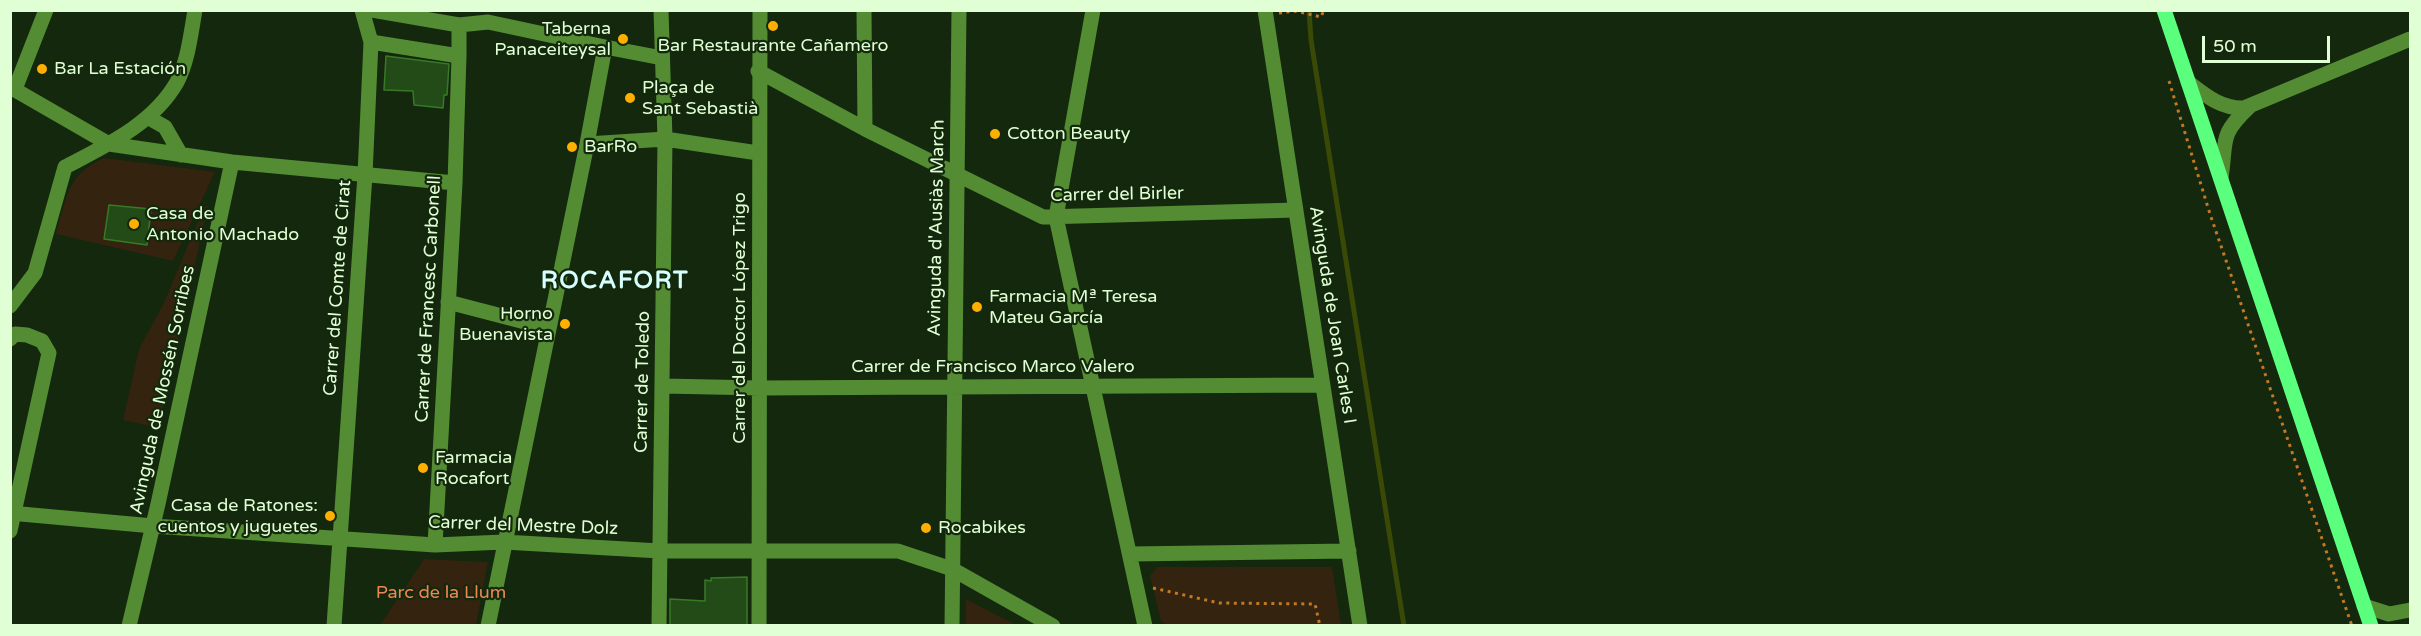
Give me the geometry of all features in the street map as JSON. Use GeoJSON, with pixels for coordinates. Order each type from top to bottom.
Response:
{"type":"FeatureCollection","features":[{"type":"Feature","properties":{"kind":"main road"},"geometry":{"type":"LineString","coordinates":[[2164,10],[2371,626]]}},
{"type":"Feature","properties":{"kind":"street"},"geometry":{"type":"LineString","coordinates":[[46,10],[13,88],[109,144],[232,162],[455,183]]}},
{"type":"Feature","properties":{"kind":"street"},"geometry":{"type":"LineString","coordinates":[[10,306],[35,273],[65,167],[109,144],[149,118],[177,81],[189,43],[195,10]]}},
{"type":"Feature","properties":{"kind":"street","name":"Carrer del Comte de Cirat"},"geometry":{"type":"LineString","coordinates":[[334,626],[342,537],[365,175],[371,42],[362,10]]}},
{"type":"Feature","properties":{"kind":"street"},"geometry":{"type":"LineString","coordinates":[[372,10],[459,25],[488,22],[663,58]]}},
{"type":"Feature","properties":{"kind":"street"},"geometry":{"type":"LineString","coordinates":[[661,10],[665,139]]}},
{"type":"Feature","properties":{"kind":"street","name":"Carrer del Doctor López Trigo"},"geometry":{"type":"LineString","coordinates":[[759,10],[761,550],[759,626]]}},
{"type":"Feature","properties":{"kind":"street"},"geometry":{"type":"LineString","coordinates":[[864,10],[864,129]]}},
{"type":"Feature","properties":{"kind":"street","name":"Avinguda d'Ausiàs March"},"geometry":{"type":"LineString","coordinates":[[952,626],[959,10]]}},
{"type":"Feature","properties":{"kind":"street"},"geometry":{"type":"LineString","coordinates":[[1093,10],[1056,217],[1145,626]]}},
{"type":"Feature","properties":{"kind":"street","name":"Avinguda de Joan Carles I"},"geometry":{"type":"LineString","coordinates":[[1265,12],[1360,626]]}},
{"type":"Feature","properties":{"kind":"street","name":"Carrer de Francesc Carbonell"},"geometry":{"type":"LineString","coordinates":[[435,544],[455,183],[459,25]]}},
{"type":"Feature","properties":{"kind":"street"},"geometry":{"type":"LineString","coordinates":[[2188,82],[2209,98],[2233,108],[2250,105],[2410,39]]}},
{"type":"Feature","properties":{"kind":"street"},"geometry":{"type":"LineString","coordinates":[[371,42],[459,56]]}},
{"type":"Feature","properties":{"kind":"street"},"geometry":{"type":"LineString","coordinates":[[488,626],[605,46]]}},
{"type":"Feature","properties":{"kind":"street","name":"Carrer del Birler"},"geometry":{"type":"LineString","coordinates":[[758,71],[864,129],[1044,217],[1296,210]]}},
{"type":"Feature","properties":{"kind":"street"},"geometry":{"type":"LineString","coordinates":[[2221,178],[2225,137],[2238,117],[2250,105]]}},
{"type":"Feature","properties":{"kind":"street"},"geometry":{"type":"LineString","coordinates":[[149,118],[165,127],[181,155]]}},
{"type":"Feature","properties":{"kind":"street"},"geometry":{"type":"LineString","coordinates":[[587,144],[665,139],[758,153]]}},
{"type":"Feature","properties":{"kind":"street","name":"Carrer de Toledo"},"geometry":{"type":"LineString","coordinates":[[659,626],[665,139]]}},
{"type":"Feature","properties":{"kind":"street","name":"Avinguda de Mossén Sorribes"},"geometry":{"type":"LineString","coordinates":[[129,626],[232,162]]}},
{"type":"Feature","properties":{"kind":"street"},"geometry":{"type":"LineString","coordinates":[[448,302],[548,328]]}},
{"type":"Feature","properties":{"kind":"street"},"geometry":{"type":"LineString","coordinates":[[10,531],[12,513],[49,353],[42,341],[27,335],[13,336]]}},
{"type":"Feature","properties":{"kind":"street","name":"Carrer de Francisco Marco Valero"},"geometry":{"type":"LineString","coordinates":[[663,386],[760,388],[1323,385]]}},
{"type":"Feature","properties":{"kind":"street","name":"Carrer del Mestre Dolz"},"geometry":{"type":"LineString","coordinates":[[12,513],[435,544],[504,542],[660,551],[898,551],[952,569],[1053,626]]}},
{"type":"Feature","properties":{"kind":"street"},"geometry":{"type":"LineString","coordinates":[[1130,554],[1348,551]]}},
{"type":"Feature","properties":{"kind":"street"},"geometry":{"type":"LineString","coordinates":[[2364,606],[2387,620],[2410,610]]}},
{"type":"Feature","properties":{"kind":"path"},"geometry":{"type":"LineString","coordinates":[[1265,12],[1296,11],[1304,15],[1321,17],[1324,10]]}},
{"type":"Feature","properties":{"kind":"path"},"geometry":{"type":"LineString","coordinates":[[2168,78],[2210,214],[2352,626]]}},
{"type":"Feature","properties":{"kind":"path"},"geometry":{"type":"LineString","coordinates":[[1153,588],[1219,603],[1315,604],[1320,626]]}},
{"type":"Feature","properties":{"kind":"green space"},"geometry":{"type":"Polygon","coordinates":[[[104,158],[215,172],[173,261],[56,234],[66,199],[75,180],[92,164],[104,158]]]}},
{"type":"Feature","properties":{"kind":"green space"},"geometry":{"type":"Polygon","coordinates":[[[208,206],[158,428],[123,420],[139,349],[164,303],[204,207],[208,206]]]}},
{"type":"Feature","properties":{"kind":"green space","name":"Parc de la Llum"},"geometry":{"type":"Polygon","coordinates":[[[424,559],[488,562],[476,625],[380,625],[424,559]]]}},
{"type":"Feature","properties":{"kind":"green space"},"geometry":{"type":"Polygon","coordinates":[[[1157,567],[1332,567],[1341,625],[1168,625],[1161,621],[1150,576],[1157,567]]]}},
{"type":"Feature","properties":{"kind":"green space"},"geometry":{"type":"Polygon","coordinates":[[[966,599],[1016,625],[966,625],[966,599]]]}},
{"type":"Feature","properties":{"kind":"building"},"geometry":{"type":"Polygon","coordinates":[[[386,56],[449,64],[447,95],[444,95],[443,108],[414,105],[413,91],[384,90],[386,56]]]}},
{"type":"Feature","properties":{"kind":"building"},"geometry":{"type":"Polygon","coordinates":[[[109,205],[151,209],[147,245],[104,239],[109,205]]]}},
{"type":"Feature","properties":{"kind":"building"},"geometry":{"type":"Polygon","coordinates":[[[747,577],[747,626],[670,626],[670,599],[705,601],[705,580],[747,577]]]}},
{"type":"Feature","properties":{"kind":"waterway"},"geometry":{"type":"LineString","coordinates":[[1309,10],[1311,40],[1404,626]]}},
{"type":"Feature","properties":{"kind":"place","name":"Bar Restaurante Cañamero"},"geometry":{"type":"Point","coordinates":[773,26]}},
{"type":"Feature","properties":{"kind":"place","name":"Taberna Panaceiteysal"},"geometry":{"type":"Point","coordinates":[623,39]}},
{"type":"Feature","properties":{"kind":"place","name":"Bar La Estación"},"geometry":{"type":"Point","coordinates":[42,69]}},
{"type":"Feature","properties":{"kind":"place","name":"Plaça de Sant Sebastià"},"geometry":{"type":"Point","coordinates":[630,98]}},
{"type":"Feature","properties":{"kind":"place","name":"Cotton Beauty"},"geometry":{"type":"Point","coordinates":[995,134]}},
{"type":"Feature","properties":{"kind":"place","name":"BarRo"},"geometry":{"type":"Point","coordinates":[572,147]}},
{"type":"Feature","properties":{"kind":"place","name":"Casa de Antonio Machado"},"geometry":{"type":"Point","coordinates":[134,224]}},
{"type":"Feature","properties":{"kind":"place","name":"Farmacia Mª Teresa Mateu García"},"geometry":{"type":"Point","coordinates":[977,307]}},
{"type":"Feature","properties":{"kind":"place","name":"Horno Buenavista"},"geometry":{"type":"Point","coordinates":[565,324]}},
{"type":"Feature","properties":{"kind":"place","name":"Farmacia Rocafort"},"geometry":{"type":"Point","coordinates":[423,468]}},
{"type":"Feature","properties":{"kind":"place","name":"Casa de Ratones: cuentos y juguetes"},"geometry":{"type":"Point","coordinates":[330,516]}},
{"type":"Feature","properties":{"kind":"place","name":"Rocabikes"},"geometry":{"type":"Point","coordinates":[926,528]}},
{"type":"Feature","properties":{"kind":"district","name":"ROCAFORT"},"geometry":{"type":"Point","coordinates":[615,282]}}]}
